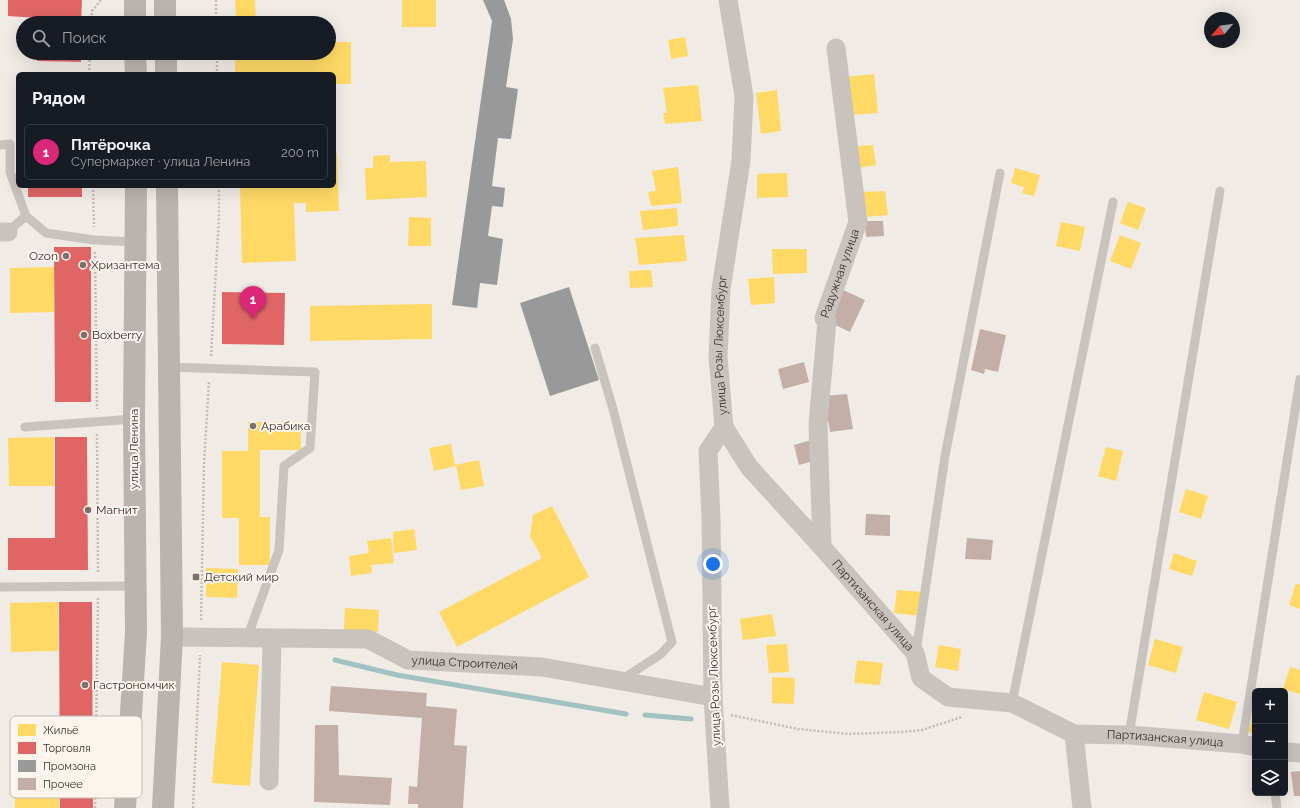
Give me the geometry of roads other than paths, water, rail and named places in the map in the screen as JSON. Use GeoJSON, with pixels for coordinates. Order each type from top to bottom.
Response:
{"type":"FeatureCollection","features":[{"type":"Feature","properties":{"kind":"main road"},"geometry":{"type":"LineString","coordinates":[[135,0],[135,16]]}},
{"type":"Feature","properties":{"kind":"main road"},"geometry":{"type":"LineString","coordinates":[[165,0],[165,16]]}},
{"type":"Feature","properties":{"kind":"main road"},"geometry":{"type":"LineString","coordinates":[[136,60],[136,72]]}},
{"type":"Feature","properties":{"kind":"main road"},"geometry":{"type":"LineString","coordinates":[[166,60],[166,72]]}},
{"type":"Feature","properties":{"kind":"main road","name":"улица Ленина"},"geometry":{"type":"LineString","coordinates":[[131,716],[136,633],[134,419],[136,188]]}},
{"type":"Feature","properties":{"kind":"main road"},"geometry":{"type":"LineString","coordinates":[[163,808],[172,637],[167,188]]}},
{"type":"Feature","properties":{"kind":"main road"},"geometry":{"type":"LineString","coordinates":[[136,244],[168,248]]}},
{"type":"Feature","properties":{"kind":"main road","name":"улица Ленина"},"geometry":{"type":"LineString","coordinates":[[125,808],[126,798]]}},
{"type":"Feature","properties":{"kind":"street","name":"улица Розы Люксембург"},"geometry":{"type":"LineString","coordinates":[[720,808],[713,704],[711,518],[708,451],[724,427],[718,357],[721,289],[741,161],[744,96],[728,0]]}},
{"type":"Feature","properties":{"kind":"street","name":"Радужная улица"},"geometry":{"type":"LineString","coordinates":[[822,547],[818,424],[826,321],[824,318],[858,222],[836,48]]}},
{"type":"Feature","properties":{"kind":"street","name":"Партизанская улица"},"geometry":{"type":"LineString","coordinates":[[724,427],[749,468],[822,547],[915,654],[921,678],[948,697],[1012,703],[1074,734],[1129,735],[1248,746]]}},
{"type":"Feature","properties":{"kind":"street","name":"улица Строителей"},"geometry":{"type":"LineString","coordinates":[[172,637],[368,639],[408,660],[542,667],[620,681],[713,704]]}},
{"type":"Feature","properties":{"kind":"street"},"geometry":{"type":"LineString","coordinates":[[270,780],[272,638]]}},
{"type":"Feature","properties":{"kind":"street"},"geometry":{"type":"LineString","coordinates":[[1074,734],[1082,808]]}},
{"type":"Feature","properties":{"kind":"street"},"geometry":{"type":"LineString","coordinates":[[1288,752],[1300,753]]}},
{"type":"Feature","properties":{"kind":"lane"},"geometry":{"type":"LineString","coordinates":[[0,145],[10,144],[10,172],[26,216],[46,233],[136,244]]}},
{"type":"Feature","properties":{"kind":"lane"},"geometry":{"type":"LineString","coordinates":[[915,654],[945,456],[1000,174]]}},
{"type":"Feature","properties":{"kind":"lane"},"geometry":{"type":"LineString","coordinates":[[1129,735],[1220,191]]}},
{"type":"Feature","properties":{"kind":"lane"},"geometry":{"type":"LineString","coordinates":[[1012,703],[1113,202]]}},
{"type":"Feature","properties":{"kind":"lane"},"geometry":{"type":"LineString","coordinates":[[3,234],[26,216]]}},
{"type":"Feature","properties":{"kind":"lane"},"geometry":{"type":"LineString","coordinates":[[595,348],[613,409],[672,642],[661,654],[620,681]]}},
{"type":"Feature","properties":{"kind":"lane"},"geometry":{"type":"LineString","coordinates":[[170,367],[210,367],[315,372],[310,448],[284,466],[279,550],[247,638]]}},
{"type":"Feature","properties":{"kind":"lane"},"geometry":{"type":"LineString","coordinates":[[1248,746],[1300,379]]}},
{"type":"Feature","properties":{"kind":"lane"},"geometry":{"type":"LineString","coordinates":[[25,427],[134,419]]}},
{"type":"Feature","properties":{"kind":"lane"},"geometry":{"type":"LineString","coordinates":[[0,587],[135,586]]}},
{"type":"Feature","properties":{"kind":"lane"},"geometry":{"type":"LineString","coordinates":[[1275,796],[1277,808]]}},
{"type":"Feature","properties":{"kind":"waterway"},"geometry":{"type":"LineString","coordinates":[[335,660],[397,675],[626,714]]}},
{"type":"Feature","properties":{"kind":"waterway"},"geometry":{"type":"LineString","coordinates":[[645,715],[691,719]]}},
{"type":"Feature","properties":{"kind":"place","name":"Ozon"},"geometry":{"type":"Point","coordinates":[66,256]}},
{"type":"Feature","properties":{"kind":"place","name":"Хризантема"},"geometry":{"type":"Point","coordinates":[83,265]}},
{"type":"Feature","properties":{"kind":"place","name":"Пятёрочка"},"geometry":{"type":"Point","coordinates":[253,319]}},
{"type":"Feature","properties":{"kind":"place","name":"Boxberry"},"geometry":{"type":"Point","coordinates":[84,335]}},
{"type":"Feature","properties":{"kind":"place","name":"Арабика"},"geometry":{"type":"Point","coordinates":[253,426]}},
{"type":"Feature","properties":{"kind":"place","name":"Магнит"},"geometry":{"type":"Point","coordinates":[88,510]}},
{"type":"Feature","properties":{"kind":"place","name":"Детский мир"},"geometry":{"type":"Point","coordinates":[196,577]}},
{"type":"Feature","properties":{"kind":"place","name":"Гастрономчик"},"geometry":{"type":"Point","coordinates":[85,685]}}]}
